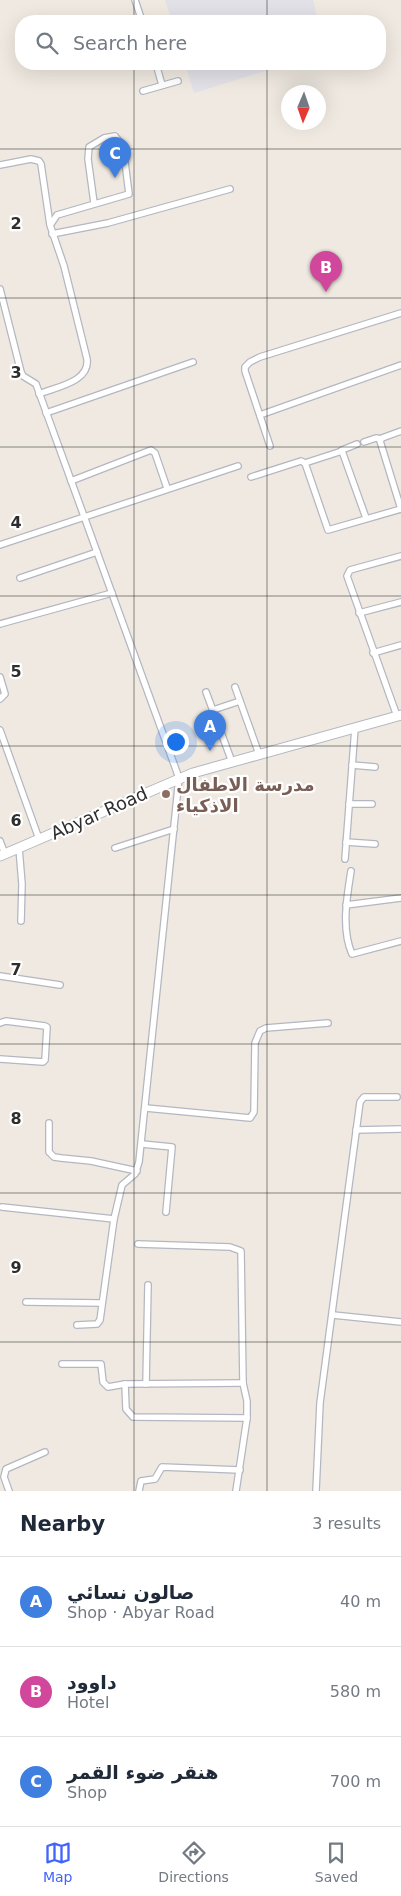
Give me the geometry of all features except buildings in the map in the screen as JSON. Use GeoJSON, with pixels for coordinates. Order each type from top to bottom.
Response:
{"type":"FeatureCollection","features":[{"type":"Feature","properties":{"kind":"main road","name":"Abyar Road"},"geometry":{"type":"LineString","coordinates":[[2,855],[179,778],[399,716]]}},
{"type":"Feature","properties":{"kind":"street"},"geometry":{"type":"LineString","coordinates":[[135,0],[140,15]]}},
{"type":"Feature","properties":{"kind":"street"},"geometry":{"type":"LineString","coordinates":[[158,70],[162,85]]}},
{"type":"Feature","properties":{"kind":"street"},"geometry":{"type":"LineString","coordinates":[[143,91],[178,81]]}},
{"type":"Feature","properties":{"kind":"street"},"geometry":{"type":"LineString","coordinates":[[50,225],[56,215],[126,196],[130,192],[122,146],[115,136],[104,138],[89,147],[88,159],[94,204]]}},
{"type":"Feature","properties":{"kind":"street"},"geometry":{"type":"LineString","coordinates":[[0,165],[30,159],[40,161],[52,234],[65,271],[88,365],[82,377],[39,394]]}},
{"type":"Feature","properties":{"kind":"street"},"geometry":{"type":"LineString","coordinates":[[52,234],[108,223],[230,189]]}},
{"type":"Feature","properties":{"kind":"street"},"geometry":{"type":"LineString","coordinates":[[0,288],[21,372],[23,376],[36,384],[179,778],[142,1144],[136,1171],[122,1185],[114,1219],[100,1320],[97,1324],[77,1325]]}},
{"type":"Feature","properties":{"kind":"street"},"geometry":{"type":"LineString","coordinates":[[270,446],[245,371],[250,362],[273,352],[401,313]]}},
{"type":"Feature","properties":{"kind":"street"},"geometry":{"type":"LineString","coordinates":[[46,413],[193,362]]}},
{"type":"Feature","properties":{"kind":"street"},"geometry":{"type":"LineString","coordinates":[[260,415],[401,365]]}},
{"type":"Feature","properties":{"kind":"street"},"geometry":{"type":"LineString","coordinates":[[364,442],[376,438],[381,440],[401,431]]}},
{"type":"Feature","properties":{"kind":"street"},"geometry":{"type":"LineString","coordinates":[[305,462],[327,530],[401,509],[381,440]]}},
{"type":"Feature","properties":{"kind":"street"},"geometry":{"type":"LineString","coordinates":[[251,477],[301,461],[305,462],[357,444]]}},
{"type":"Feature","properties":{"kind":"street"},"geometry":{"type":"LineString","coordinates":[[71,481],[151,450],[155,453],[167,488]]}},
{"type":"Feature","properties":{"kind":"street"},"geometry":{"type":"LineString","coordinates":[[342,450],[366,518]]}},
{"type":"Feature","properties":{"kind":"street"},"geometry":{"type":"LineString","coordinates":[[0,544],[238,466]]}},
{"type":"Feature","properties":{"kind":"street"},"geometry":{"type":"LineString","coordinates":[[20,578],[97,552]]}},
{"type":"Feature","properties":{"kind":"street"},"geometry":{"type":"LineString","coordinates":[[399,716],[347,582],[348,572],[401,556]]}},
{"type":"Feature","properties":{"kind":"street"},"geometry":{"type":"LineString","coordinates":[[0,624],[112,593]]}},
{"type":"Feature","properties":{"kind":"street"},"geometry":{"type":"LineString","coordinates":[[359,613],[401,602]]}},
{"type":"Feature","properties":{"kind":"street"},"geometry":{"type":"LineString","coordinates":[[373,653],[401,645]]}},
{"type":"Feature","properties":{"kind":"street"},"geometry":{"type":"LineString","coordinates":[[0,677],[5,694],[0,699]]}},
{"type":"Feature","properties":{"kind":"street"},"geometry":{"type":"LineString","coordinates":[[235,687],[259,754]]}},
{"type":"Feature","properties":{"kind":"street"},"geometry":{"type":"LineString","coordinates":[[206,692],[232,762]]}},
{"type":"Feature","properties":{"kind":"street"},"geometry":{"type":"LineString","coordinates":[[213,710],[240,700]]}},
{"type":"Feature","properties":{"kind":"street"},"geometry":{"type":"LineString","coordinates":[[345,859],[355,728]]}},
{"type":"Feature","properties":{"kind":"street"},"geometry":{"type":"LineString","coordinates":[[0,730],[39,839]]}},
{"type":"Feature","properties":{"kind":"street"},"geometry":{"type":"LineString","coordinates":[[352,765],[375,767]]}},
{"type":"Feature","properties":{"kind":"street"},"geometry":{"type":"LineString","coordinates":[[349,804],[372,804]]}},
{"type":"Feature","properties":{"kind":"street"},"geometry":{"type":"LineString","coordinates":[[115,848],[174,829]]}},
{"type":"Feature","properties":{"kind":"street"},"geometry":{"type":"LineString","coordinates":[[0,841],[2,855]]}},
{"type":"Feature","properties":{"kind":"street"},"geometry":{"type":"LineString","coordinates":[[346,842],[375,844]]}},
{"type":"Feature","properties":{"kind":"street"},"geometry":{"type":"LineString","coordinates":[[19,848],[22,884],[20,921]]}},
{"type":"Feature","properties":{"kind":"street"},"geometry":{"type":"LineString","coordinates":[[351,871],[346,905],[352,954],[401,941]]}},
{"type":"Feature","properties":{"kind":"street"},"geometry":{"type":"LineString","coordinates":[[346,905],[401,898]]}},
{"type":"Feature","properties":{"kind":"street"},"geometry":{"type":"LineString","coordinates":[[0,976],[60,984]]}},
{"type":"Feature","properties":{"kind":"street"},"geometry":{"type":"LineString","coordinates":[[0,1023],[6,1021],[45,1026],[48,1033],[45,1060],[42,1062],[0,1060]]}},
{"type":"Feature","properties":{"kind":"street"},"geometry":{"type":"LineString","coordinates":[[146,1108],[250,1118],[254,1112],[255,1042],[260,1031],[266,1028],[328,1023]]}},
{"type":"Feature","properties":{"kind":"street"},"geometry":{"type":"LineString","coordinates":[[316,1491],[320,1403],[360,1102],[364,1097],[397,1098]]}},
{"type":"Feature","properties":{"kind":"street"},"geometry":{"type":"LineString","coordinates":[[49,1123],[49,1152],[54,1157],[136,1171]]}},
{"type":"Feature","properties":{"kind":"street"},"geometry":{"type":"LineString","coordinates":[[356,1130],[401,1129]]}},
{"type":"Feature","properties":{"kind":"street"},"geometry":{"type":"LineString","coordinates":[[142,1144],[172,1147],[166,1212]]}},
{"type":"Feature","properties":{"kind":"street"},"geometry":{"type":"LineString","coordinates":[[2,1207],[114,1219]]}},
{"type":"Feature","properties":{"kind":"street"},"geometry":{"type":"LineString","coordinates":[[138,1244],[230,1247],[241,1251],[242,1383],[247,1401],[236,1491]]}},
{"type":"Feature","properties":{"kind":"street"},"geometry":{"type":"LineString","coordinates":[[146,1384],[148,1286]]}},
{"type":"Feature","properties":{"kind":"street"},"geometry":{"type":"LineString","coordinates":[[26,1302],[101,1303]]}},
{"type":"Feature","properties":{"kind":"street"},"geometry":{"type":"LineString","coordinates":[[333,1315],[401,1322]]}},
{"type":"Feature","properties":{"kind":"street"},"geometry":{"type":"LineString","coordinates":[[62,1364],[101,1364],[105,1385],[117,1387],[126,1384],[242,1383]]}},
{"type":"Feature","properties":{"kind":"street"},"geometry":{"type":"LineString","coordinates":[[126,1384],[126,1409],[133,1417],[246,1418]]}},
{"type":"Feature","properties":{"kind":"street"},"geometry":{"type":"LineString","coordinates":[[9,1491],[4,1477],[6,1469],[45,1452]]}},
{"type":"Feature","properties":{"kind":"street"},"geometry":{"type":"LineString","coordinates":[[139,1491],[141,1481],[155,1479],[162,1467],[240,1470]]}},
{"type":"Feature","properties":{"kind":"shaded area"},"geometry":{"type":"Polygon","coordinates":[[[165,0],[313,0],[317,15],[170,15],[165,0]]]}},
{"type":"Feature","properties":{"kind":"shaded area"},"geometry":{"type":"Polygon","coordinates":[[[187,70],[269,70],[194,93],[187,70]]]}},
{"type":"Feature","properties":{"kind":"place","name":"هنقر ضوء القمر"},"geometry":{"type":"Point","coordinates":[115,178]}},
{"type":"Feature","properties":{"kind":"place","name":"داوود"},"geometry":{"type":"Point","coordinates":[326,292]}},
{"type":"Feature","properties":{"kind":"place","name":"صالون نسائي"},"geometry":{"type":"Point","coordinates":[210,751]}},
{"type":"Feature","properties":{"kind":"place","name":"مدرسة الاطفال الاذكياء"},"geometry":{"type":"Point","coordinates":[166,794]}}]}
